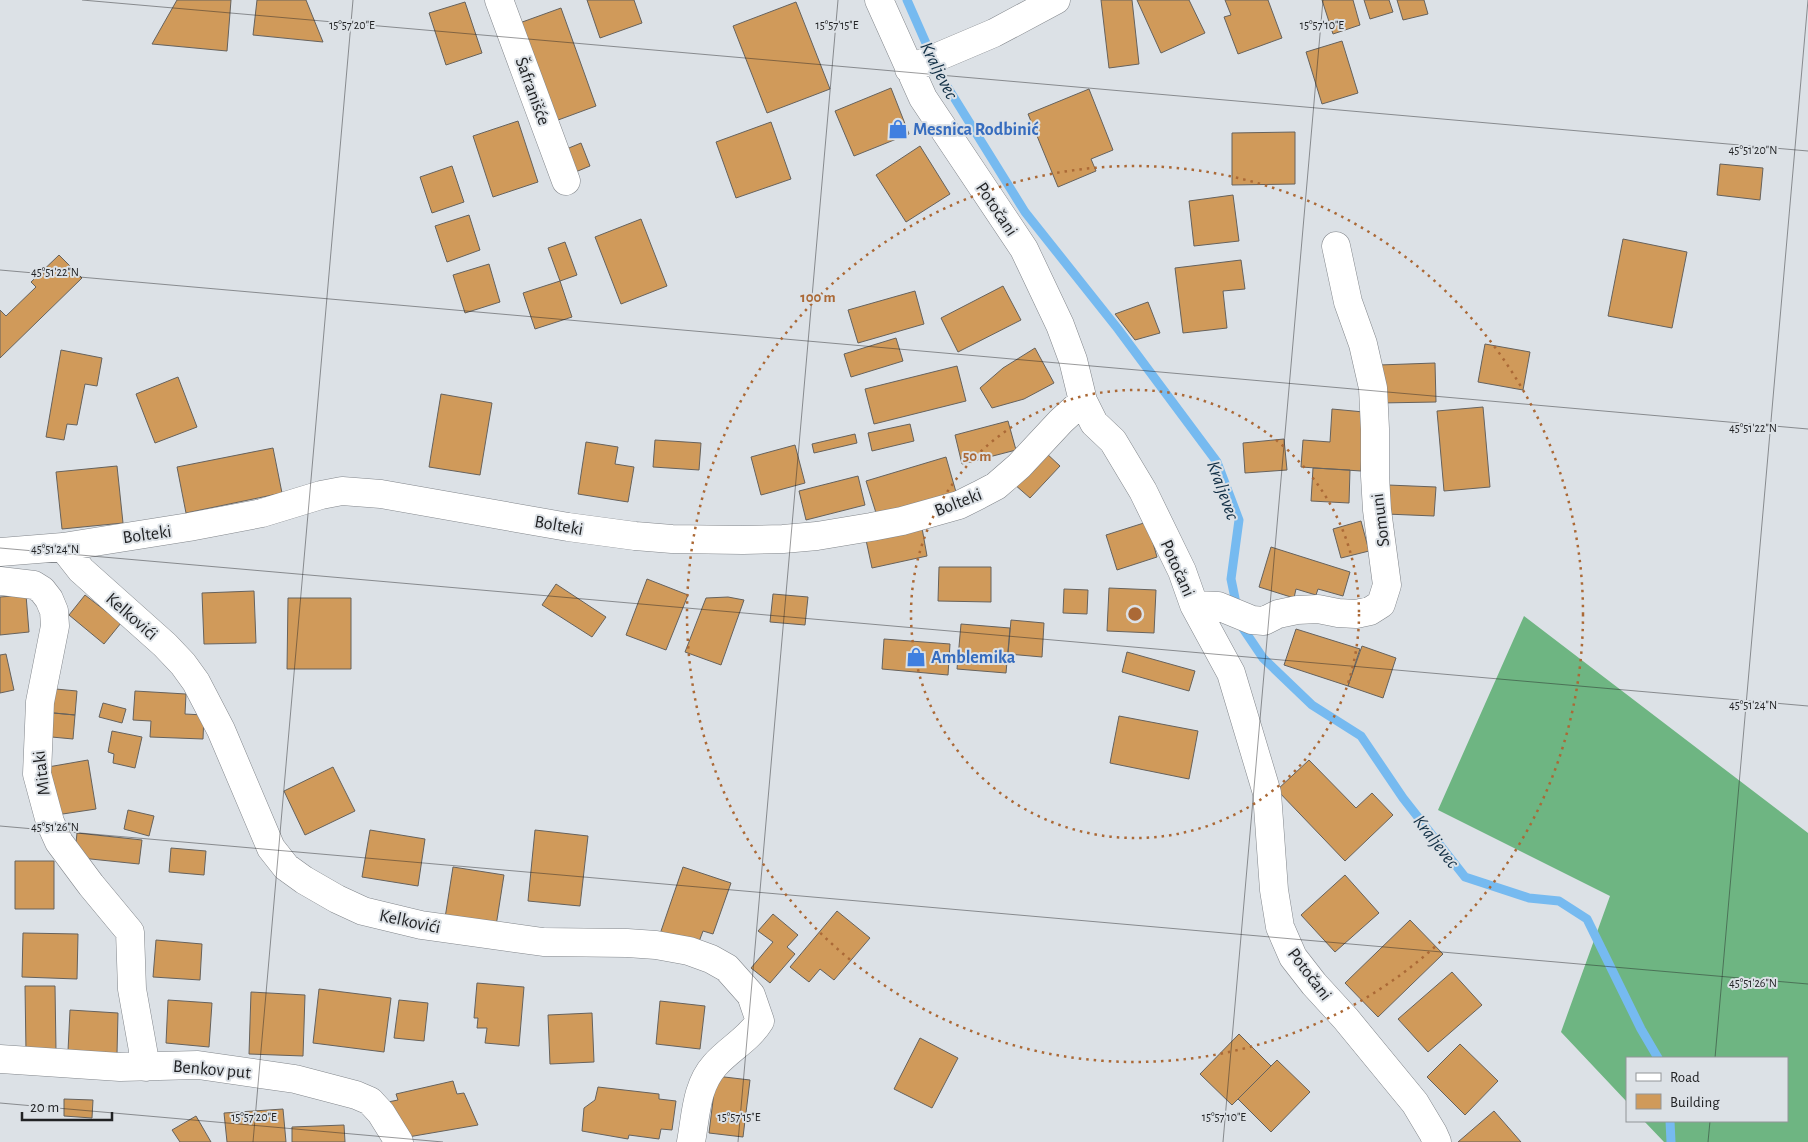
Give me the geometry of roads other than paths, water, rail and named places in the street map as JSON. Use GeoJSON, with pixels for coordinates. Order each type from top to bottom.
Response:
{"type":"FeatureCollection","features":[{"type":"Feature","properties":{"kind":"street","name":"Šafranišće"},"geometry":{"type":"LineString","coordinates":[[499,0],[566,181]]}},
{"type":"Feature","properties":{"kind":"street","name":"Potočani"},"geometry":{"type":"LineString","coordinates":[[879,0],[925,61],[923,98],[1024,248],[1060,325],[1073,360],[1083,401],[1094,423],[1113,441],[1143,491],[1182,571],[1194,605],[1231,673],[1267,794],[1274,890],[1280,928],[1292,957],[1415,1103],[1433,1133],[1436,1142]]}},
{"type":"Feature","properties":{"kind":"street"},"geometry":{"type":"LineString","coordinates":[[925,61],[994,33],[1056,0]]}},
{"type":"Feature","properties":{"kind":"street","name":"Somuni"},"geometry":{"type":"LineString","coordinates":[[1194,605],[1218,606],[1252,620],[1264,621],[1278,614],[1297,610],[1318,609],[1356,614],[1370,611],[1381,604],[1387,585],[1375,476],[1373,388],[1363,344],[1348,302],[1336,246]]}},
{"type":"Feature","properties":{"kind":"street","name":"Bolteki"},"geometry":{"type":"LineString","coordinates":[[0,552],[63,547],[229,520],[342,491],[381,494],[568,528],[627,536],[734,540],[817,536],[871,528],[902,521],[959,505],[979,496],[996,486],[1019,466],[1061,421],[1083,401]]}},
{"type":"Feature","properties":{"kind":"street","name":"Kelkovići"},"geometry":{"type":"LineString","coordinates":[[63,547],[81,570],[165,645],[183,664],[196,682],[221,730],[271,848],[286,867],[304,880],[363,911],[421,925],[543,942],[656,945],[689,951],[711,959],[727,968],[751,995],[760,1021],[755,1030],[715,1065],[705,1078],[698,1096],[691,1142]]}},
{"type":"Feature","properties":{"kind":"street","name":"Mitaki"},"geometry":{"type":"LineString","coordinates":[[0,581],[34,585],[42,590],[49,599],[54,611],[55,626],[40,702],[37,774],[50,822],[59,842],[91,885],[130,932],[132,989],[146,1067]]}},
{"type":"Feature","properties":{"kind":"street","name":"Benkov put"},"geometry":{"type":"LineString","coordinates":[[0,1059],[120,1067],[189,1065],[227,1068],[295,1079],[370,1101],[381,1113],[399,1142]]}},
{"type":"Feature","properties":{"kind":"waterway","name":"Kraljevec"},"geometry":{"type":"LineString","coordinates":[[907,0],[940,75],[1025,212],[1118,329],[1217,462],[1239,520],[1231,579],[1237,608]]}},
{"type":"Feature","properties":{"kind":"waterway","name":"Kraljevec"},"geometry":{"type":"LineString","coordinates":[[1240,624],[1263,658],[1312,705],[1361,736],[1403,798],[1465,877],[1529,898],[1559,901],[1587,919],[1641,1029],[1657,1057]]}},
{"type":"Feature","properties":{"kind":"waterway","name":"Kraljevec"},"geometry":{"type":"LineString","coordinates":[[1670,1122],[1671,1142]]}},
{"type":"Feature","properties":{"kind":"place","name":"Mesnica Rodbinić"},"geometry":{"type":"Point","coordinates":[898,129]}},
{"type":"Feature","properties":{"kind":"place","name":"Amblemika"},"geometry":{"type":"Point","coordinates":[916,657]}}]}
